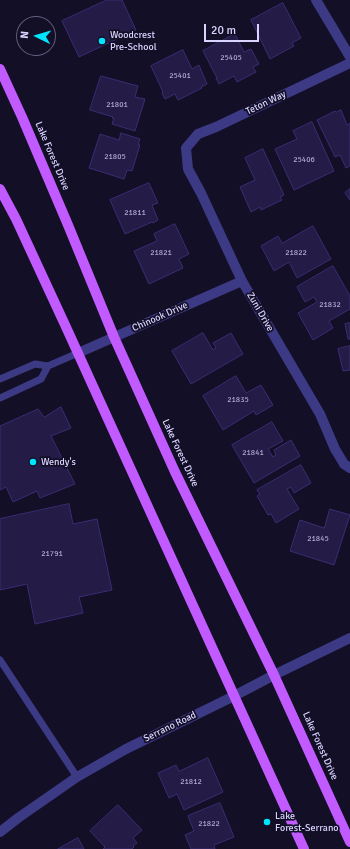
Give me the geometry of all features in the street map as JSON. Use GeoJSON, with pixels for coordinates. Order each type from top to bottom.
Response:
{"type":"FeatureCollection","features":[{"type":"Feature","properties":{"kind":"main road","name":"Lake Forest Drive"},"geometry":{"type":"LineString","coordinates":[[0,69],[62,210],[114,337],[175,472],[274,675],[350,842]]}},
{"type":"Feature","properties":{"kind":"main road"},"geometry":{"type":"LineString","coordinates":[[0,189],[16,219],[78,353],[304,849]]}},
{"type":"Feature","properties":{"kind":"street"},"geometry":{"type":"LineString","coordinates":[[316,0],[350,57]]}},
{"type":"Feature","properties":{"kind":"street","name":"Teton Way"},"geometry":{"type":"LineString","coordinates":[[186,148],[198,134],[216,127],[350,63]]}},
{"type":"Feature","properties":{"kind":"street","name":"Zuni Drive"},"geometry":{"type":"LineString","coordinates":[[186,148],[188,170],[201,192],[242,281],[320,414],[335,449],[344,464],[350,468]]}},
{"type":"Feature","properties":{"kind":"street","name":"Chinook Drive"},"geometry":{"type":"LineString","coordinates":[[78,353],[242,281]]}},
{"type":"Feature","properties":{"kind":"street","name":"Serrano Road"},"geometry":{"type":"LineString","coordinates":[[0,832],[77,777],[126,748],[350,638]]}},
{"type":"Feature","properties":{"kind":"lane"},"geometry":{"type":"LineString","coordinates":[[0,379],[35,364],[48,366],[78,353]]}},
{"type":"Feature","properties":{"kind":"lane"},"geometry":{"type":"LineString","coordinates":[[0,398],[41,379],[48,366]]}},
{"type":"Feature","properties":{"kind":"lane"},"geometry":{"type":"LineString","coordinates":[[0,660],[77,777]]}},
{"type":"Feature","properties":{"kind":"building"},"geometry":{"type":"Polygon","coordinates":[[[107,0],[122,0],[136,30],[79,57],[62,21],[107,0]]]}},
{"type":"Feature","properties":{"kind":"building"},"geometry":{"type":"Polygon","coordinates":[[[283,3],[301,38],[292,43],[294,46],[270,59],[251,20],[283,3]]]}},
{"type":"Feature","properties":{"kind":"building"},"geometry":{"type":"Polygon","coordinates":[[[235,34],[244,52],[251,49],[259,64],[253,67],[256,72],[237,82],[234,76],[219,84],[203,51],[235,34]]]}},
{"type":"Feature","properties":{"kind":"building"},"geometry":{"type":"Polygon","coordinates":[[[183,50],[192,69],[199,65],[207,84],[178,100],[175,94],[165,99],[151,66],[183,50]]]}},
{"type":"Feature","properties":{"kind":"building"},"geometry":{"type":"Polygon","coordinates":[[[101,76],[138,86],[135,97],[145,99],[135,131],[112,124],[113,117],[90,110],[101,76]]]}},
{"type":"Feature","properties":{"kind":"building"},"geometry":{"type":"Polygon","coordinates":[[[341,110],[347,125],[350,123],[350,166],[346,168],[340,155],[335,157],[317,120],[335,111],[341,110]]]}},
{"type":"Feature","properties":{"kind":"building"},"geometry":{"type":"Polygon","coordinates":[[[312,122],[334,171],[294,190],[275,149],[297,139],[293,131],[312,122]]]}},
{"type":"Feature","properties":{"kind":"building"},"geometry":{"type":"Polygon","coordinates":[[[121,133],[140,139],[138,145],[140,145],[132,171],[127,170],[124,179],[89,168],[100,134],[119,140],[121,133]]]}},
{"type":"Feature","properties":{"kind":"building"},"geometry":{"type":"Polygon","coordinates":[[[263,149],[284,195],[280,197],[282,200],[261,210],[260,207],[251,212],[240,187],[255,180],[245,158],[263,149]]]}},
{"type":"Feature","properties":{"kind":"building"},"geometry":{"type":"Polygon","coordinates":[[[149,183],[158,203],[152,205],[158,220],[125,234],[110,200],[149,183]]]}},
{"type":"Feature","properties":{"kind":"building"},"geometry":{"type":"Polygon","coordinates":[[[350,189],[350,200],[345,193],[350,189]]]}},
{"type":"Feature","properties":{"kind":"building"},"geometry":{"type":"Polygon","coordinates":[[[175,224],[189,254],[179,259],[183,268],[149,284],[134,251],[157,241],[154,234],[175,224]]]}},
{"type":"Feature","properties":{"kind":"building"},"geometry":{"type":"Polygon","coordinates":[[[313,226],[331,259],[297,278],[289,262],[274,271],[261,246],[278,236],[282,243],[313,226]]]}},
{"type":"Feature","properties":{"kind":"building"},"geometry":{"type":"Polygon","coordinates":[[[333,266],[350,296],[350,309],[329,321],[333,328],[313,340],[298,313],[317,302],[314,297],[305,302],[297,287],[333,266]]]}},
{"type":"Feature","properties":{"kind":"building"},"geometry":{"type":"Polygon","coordinates":[[[350,323],[350,339],[348,339],[345,324],[350,323]]]}},
{"type":"Feature","properties":{"kind":"building"},"geometry":{"type":"Polygon","coordinates":[[[203,333],[213,350],[216,348],[213,343],[231,333],[243,354],[191,384],[172,351],[203,333]]]}},
{"type":"Feature","properties":{"kind":"building"},"geometry":{"type":"Polygon","coordinates":[[[350,346],[350,370],[343,371],[338,349],[350,346]]]}},
{"type":"Feature","properties":{"kind":"building"},"geometry":{"type":"Polygon","coordinates":[[[236,376],[246,393],[261,385],[273,405],[256,415],[254,411],[223,430],[203,396],[236,376]]]}},
{"type":"Feature","properties":{"kind":"building"},"geometry":{"type":"Polygon","coordinates":[[[61,407],[71,428],[51,436],[75,484],[40,498],[37,491],[13,502],[6,487],[0,490],[0,426],[38,409],[44,417],[61,407]]]}},
{"type":"Feature","properties":{"kind":"building"},"geometry":{"type":"Polygon","coordinates":[[[272,422],[283,441],[268,449],[273,457],[276,455],[274,450],[291,440],[300,456],[254,483],[232,445],[272,422]]]}},
{"type":"Feature","properties":{"kind":"building"},"geometry":{"type":"Polygon","coordinates":[[[301,465],[311,483],[294,493],[291,487],[287,489],[299,509],[276,523],[271,514],[268,515],[257,496],[260,494],[257,490],[301,465]]]}},
{"type":"Feature","properties":{"kind":"building"},"geometry":{"type":"Polygon","coordinates":[[[69,504],[73,524],[97,519],[112,590],[79,597],[83,613],[35,624],[27,584],[0,590],[0,519],[69,504]]]}},
{"type":"Feature","properties":{"kind":"building"},"geometry":{"type":"Polygon","coordinates":[[[330,509],[350,515],[334,565],[290,551],[300,520],[324,528],[330,509]]]}},
{"type":"Feature","properties":{"kind":"building"},"geometry":{"type":"Polygon","coordinates":[[[208,758],[223,792],[184,810],[177,794],[169,798],[158,773],[176,765],[179,771],[208,758]]]}},
{"type":"Feature","properties":{"kind":"building"},"geometry":{"type":"Polygon","coordinates":[[[220,803],[234,837],[214,845],[215,849],[191,849],[185,835],[194,831],[188,816],[220,803]]]}},
{"type":"Feature","properties":{"kind":"building"},"geometry":{"type":"Polygon","coordinates":[[[118,805],[142,830],[133,838],[137,843],[132,849],[103,849],[105,847],[90,831],[118,805]]]}},
{"type":"Feature","properties":{"kind":"building"},"geometry":{"type":"Polygon","coordinates":[[[78,838],[84,849],[58,849],[78,838]]]}},
{"type":"Feature","properties":{"kind":"place","name":"Woodcrest Pre-School"},"geometry":{"type":"Point","coordinates":[102,41]}},
{"type":"Feature","properties":{"kind":"place","name":"Wendy's"},"geometry":{"type":"Point","coordinates":[33,462]}},
{"type":"Feature","properties":{"kind":"place","name":"Lake Forest-Serrano"},"geometry":{"type":"Point","coordinates":[267,822]}}]}
